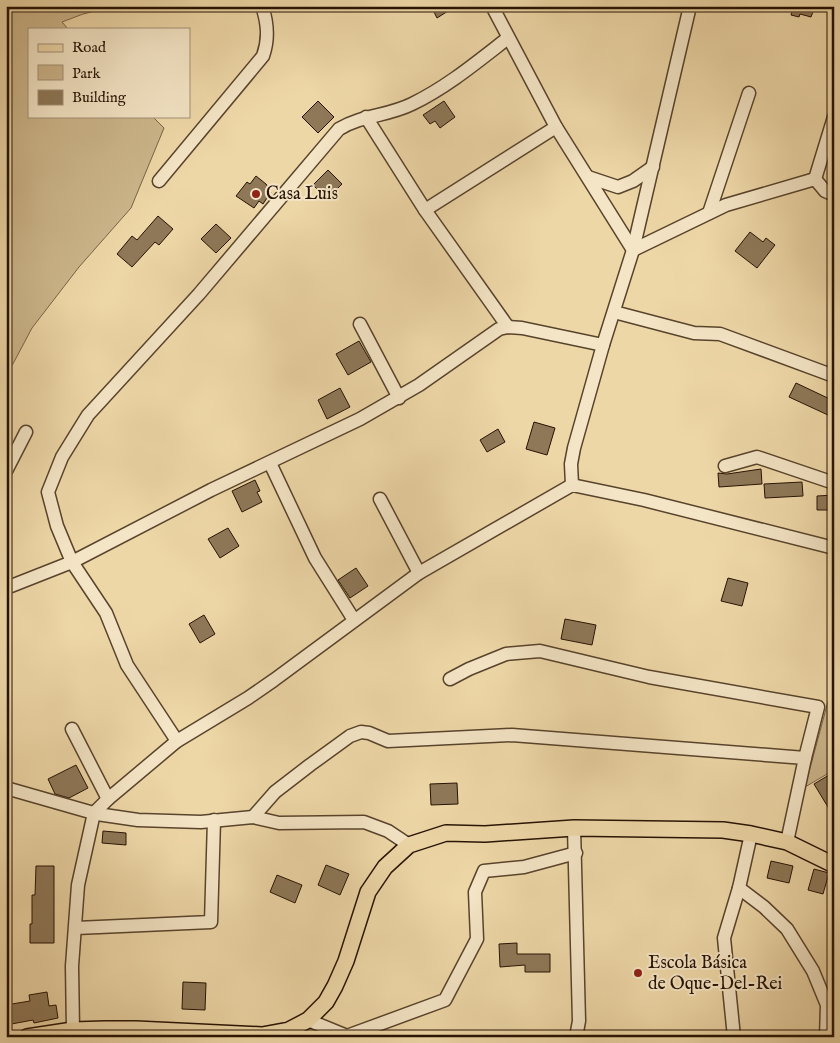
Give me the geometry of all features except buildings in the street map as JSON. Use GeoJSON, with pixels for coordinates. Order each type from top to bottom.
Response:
{"type":"FeatureCollection","features":[{"type":"Feature","properties":{"kind":"main road"},"geometry":{"type":"LineString","coordinates":[[27,1037],[136,1029],[263,1036],[289,1030],[308,1020],[326,1002],[346,961],[368,892],[385,867],[409,845],[446,833],[485,834],[574,828],[722,830],[787,842],[834,865]]}},
{"type":"Feature","properties":{"kind":"street"},"geometry":{"type":"LineString","coordinates":[[159,181],[263,56],[267,44],[268,29],[262,6]]}},
{"type":"Feature","properties":{"kind":"street"},"geometry":{"type":"LineString","coordinates":[[492,6],[556,127],[633,250]]}},
{"type":"Feature","properties":{"kind":"street"},"geometry":{"type":"LineString","coordinates":[[572,484],[571,464],[574,448],[603,345],[633,250],[690,6]]}},
{"type":"Feature","properties":{"kind":"street"},"geometry":{"type":"LineString","coordinates":[[176,741],[127,665],[106,613],[72,562],[57,526],[48,492],[62,457],[88,415],[199,294],[339,129],[350,122],[366,116],[388,113],[412,104],[455,79],[508,38]]}},
{"type":"Feature","properties":{"kind":"street"},"geometry":{"type":"LineString","coordinates":[[709,213],[748,93]]}},
{"type":"Feature","properties":{"kind":"street"},"geometry":{"type":"LineString","coordinates":[[366,116],[425,210],[508,327]]}},
{"type":"Feature","properties":{"kind":"street"},"geometry":{"type":"LineString","coordinates":[[815,179],[834,117]]}},
{"type":"Feature","properties":{"kind":"street"},"geometry":{"type":"LineString","coordinates":[[425,210],[556,127]]}},
{"type":"Feature","properties":{"kind":"street"},"geometry":{"type":"LineString","coordinates":[[588,177],[618,186],[633,181],[653,167]]}},
{"type":"Feature","properties":{"kind":"street"},"geometry":{"type":"LineString","coordinates":[[633,250],[726,205],[815,179]]}},
{"type":"Feature","properties":{"kind":"street"},"geometry":{"type":"LineString","coordinates":[[815,179],[825,191],[834,195]]}},
{"type":"Feature","properties":{"kind":"street"},"geometry":{"type":"LineString","coordinates":[[614,312],[694,333],[720,334],[834,376]]}},
{"type":"Feature","properties":{"kind":"street"},"geometry":{"type":"LineString","coordinates":[[360,324],[399,398]]}},
{"type":"Feature","properties":{"kind":"street"},"geometry":{"type":"LineString","coordinates":[[6,588],[72,562],[211,490],[360,419],[420,386],[499,329],[508,327],[522,328],[603,345]]}},
{"type":"Feature","properties":{"kind":"street"},"geometry":{"type":"LineString","coordinates":[[6,471],[26,432]]}},
{"type":"Feature","properties":{"kind":"street"},"geometry":{"type":"LineString","coordinates":[[725,466],[757,457],[834,483]]}},
{"type":"Feature","properties":{"kind":"street"},"geometry":{"type":"LineString","coordinates":[[270,463],[316,558],[354,620]]}},
{"type":"Feature","properties":{"kind":"street"},"geometry":{"type":"LineString","coordinates":[[74,1034],[72,966],[78,885],[94,814],[108,799],[176,741],[248,698],[419,573],[572,484],[644,500],[834,548]]}},
{"type":"Feature","properties":{"kind":"street"},"geometry":{"type":"LineString","coordinates":[[380,498],[419,573]]}},
{"type":"Feature","properties":{"kind":"street"},"geometry":{"type":"LineString","coordinates":[[450,679],[506,654],[540,651],[648,677],[818,706],[787,842]]}},
{"type":"Feature","properties":{"kind":"street"},"geometry":{"type":"LineString","coordinates":[[72,729],[108,799]]}},
{"type":"Feature","properties":{"kind":"street"},"geometry":{"type":"LineString","coordinates":[[253,817],[275,792],[310,764],[350,736],[361,732],[369,733],[388,741],[512,734],[805,758]]}},
{"type":"Feature","properties":{"kind":"street"},"geometry":{"type":"LineString","coordinates":[[6,788],[94,814],[138,820],[201,822],[253,817],[279,823],[364,822],[388,831],[409,845]]}},
{"type":"Feature","properties":{"kind":"street"},"geometry":{"type":"LineString","coordinates":[[76,928],[211,922],[214,820]]}},
{"type":"Feature","properties":{"kind":"street"},"geometry":{"type":"LineString","coordinates":[[574,828],[579,1021],[576,1037]]}},
{"type":"Feature","properties":{"kind":"street"},"geometry":{"type":"LineString","coordinates":[[734,1037],[724,938],[740,888],[751,834]]}},
{"type":"Feature","properties":{"kind":"street"},"geometry":{"type":"LineString","coordinates":[[308,1020],[347,1036],[445,1000],[477,939],[475,892],[484,871],[524,867],[576,853]]}},
{"type":"Feature","properties":{"kind":"street"},"geometry":{"type":"LineString","coordinates":[[740,888],[787,929],[813,971],[827,1005],[826,1037]]}},
{"type":"Feature","properties":{"kind":"green space"},"geometry":{"type":"Polygon","coordinates":[[[6,6],[116,6],[83,14],[62,22],[67,28],[28,28],[28,118],[154,118],[164,128],[131,208],[79,267],[32,328],[6,377],[6,6]]]}},
{"type":"Feature","properties":{"kind":"green space"},"geometry":{"type":"Polygon","coordinates":[[[834,679],[834,770],[805,787],[834,679]]]}},
{"type":"Feature","properties":{"kind":"place","name":"Casa Luis"},"geometry":{"type":"Point","coordinates":[256,194]}},
{"type":"Feature","properties":{"kind":"place","name":"Escola Básica de Oque-Del-Rei"},"geometry":{"type":"Point","coordinates":[638,973]}}]}
